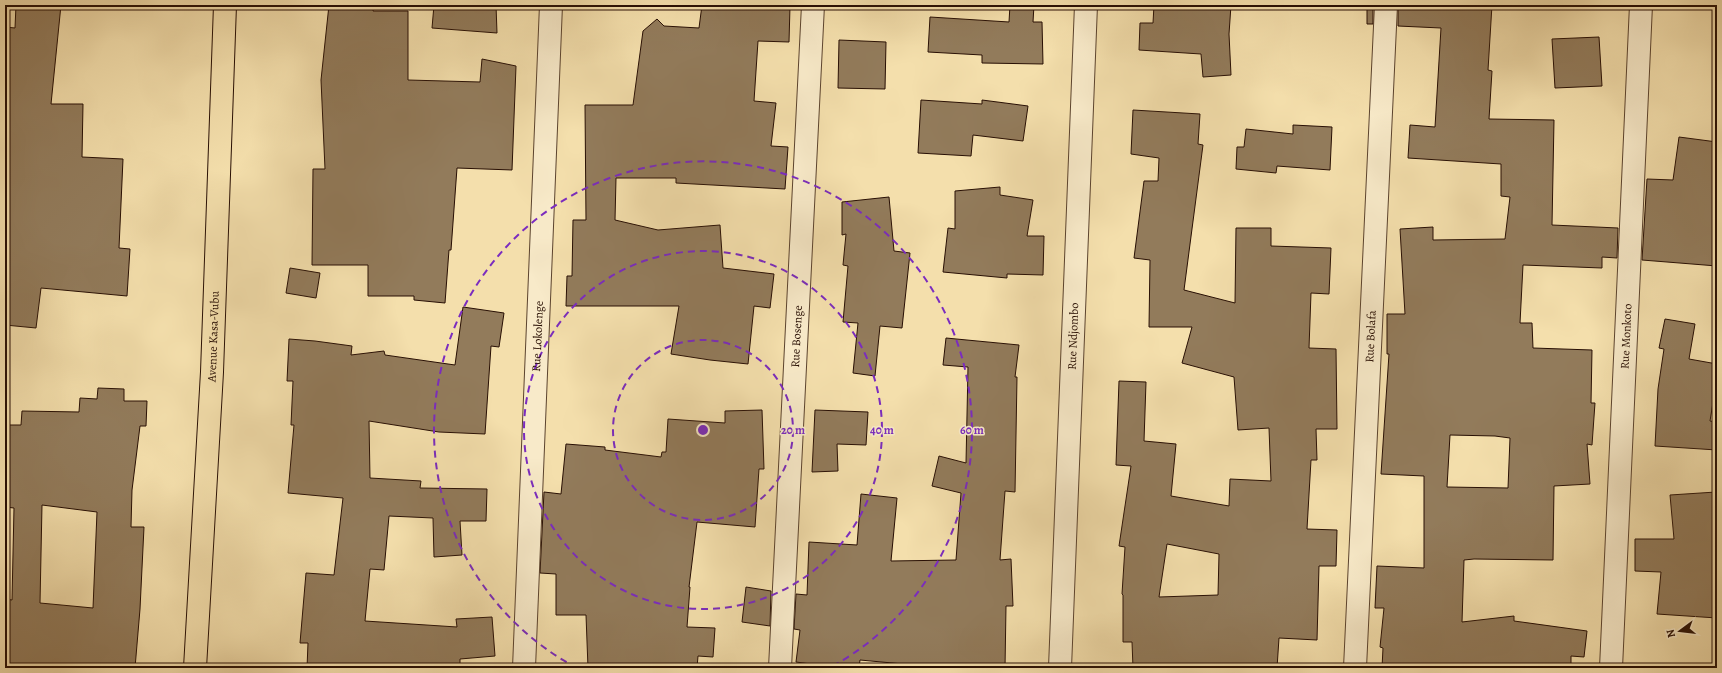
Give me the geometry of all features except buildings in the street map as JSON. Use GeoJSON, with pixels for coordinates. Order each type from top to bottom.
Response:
{"type":"FeatureCollection","features":[{"type":"Feature","properties":{"kind":"main road","name":"Avenue Kasa-Vubu"},"geometry":{"type":"LineString","coordinates":[[195,668],[212,372],[226,5]]}},
{"type":"Feature","properties":{"kind":"street","name":"Rue Lokolenge"},"geometry":{"type":"LineString","coordinates":[[524,668],[551,5]]}},
{"type":"Feature","properties":{"kind":"street","name":"Rue Bosenge"},"geometry":{"type":"LineString","coordinates":[[780,668],[813,5]]}},
{"type":"Feature","properties":{"kind":"street","name":"Rue Ndjombo"},"geometry":{"type":"LineString","coordinates":[[1060,668],[1086,5]]}},
{"type":"Feature","properties":{"kind":"street","name":"Rue Bolafa"},"geometry":{"type":"LineString","coordinates":[[1355,668],[1386,5]]}},
{"type":"Feature","properties":{"kind":"street","name":"Rue Monkoto"},"geometry":{"type":"LineString","coordinates":[[1611,668],[1641,5]]}}]}
